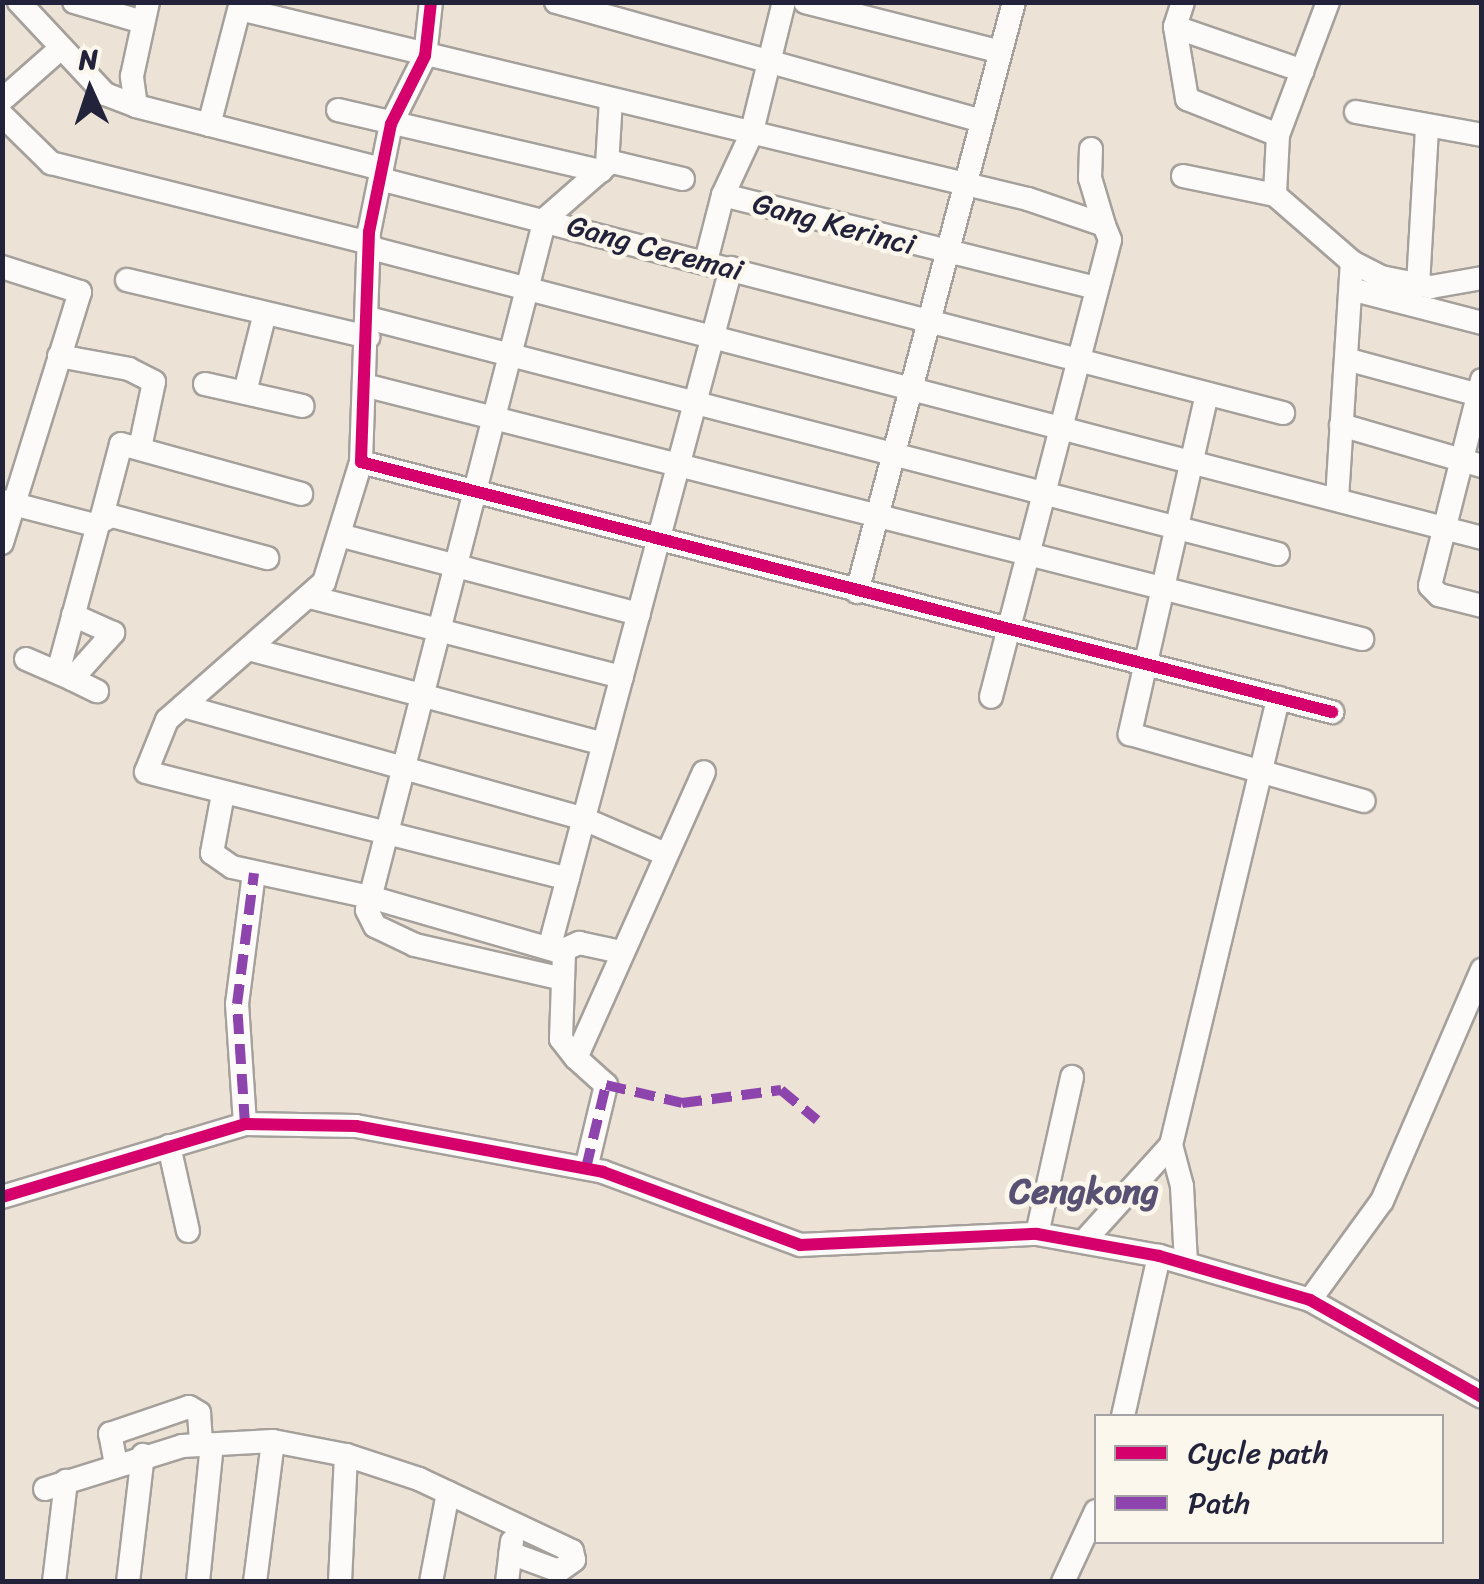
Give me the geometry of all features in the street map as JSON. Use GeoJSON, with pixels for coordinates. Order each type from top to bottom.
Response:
{"type":"FeatureCollection","features":[{"type":"Feature","properties":{"kind":"street","name":"Gang Ceremai"},"geometry":{"type":"LineString","coordinates":[[19,2],[105,94],[136,106],[1078,362],[1283,413]]}},
{"type":"Feature","properties":{"kind":"street"},"geometry":{"type":"LineString","coordinates":[[74,2],[146,12],[132,76],[136,106]]}},
{"type":"Feature","properties":{"kind":"street"},"geometry":{"type":"LineString","coordinates":[[431,2],[425,56],[391,124],[381,174],[370,245],[368,386],[361,462],[343,536],[330,571],[310,597],[161,726],[146,772],[568,878]]}},
{"type":"Feature","properties":{"kind":"street"},"geometry":{"type":"LineString","coordinates":[[556,2],[767,56],[980,120]]}},
{"type":"Feature","properties":{"kind":"street"},"geometry":{"type":"LineString","coordinates":[[706,261],[724,195],[751,135],[767,56],[784,2]]}},
{"type":"Feature","properties":{"kind":"street"},"geometry":{"type":"LineString","coordinates":[[806,2],[997,51]]}},
{"type":"Feature","properties":{"kind":"street"},"geometry":{"type":"LineString","coordinates":[[857,592],[961,186],[1014,2]]}},
{"type":"Feature","properties":{"kind":"street"},"geometry":{"type":"LineString","coordinates":[[1182,2],[1175,27],[1180,86],[1190,103],[1278,135]]}},
{"type":"Feature","properties":{"kind":"street"},"geometry":{"type":"LineString","coordinates":[[1275,195],[1278,135],[1328,2]]}},
{"type":"Feature","properties":{"kind":"street"},"geometry":{"type":"LineString","coordinates":[[209,125],[240,6],[425,56],[961,186],[1104,225]]}},
{"type":"Feature","properties":{"kind":"street"},"geometry":{"type":"LineString","coordinates":[[1175,27],[1303,71]]}},
{"type":"Feature","properties":{"kind":"street"},"geometry":{"type":"LineString","coordinates":[[2,100],[61,48]]}},
{"type":"Feature","properties":{"kind":"street"},"geometry":{"type":"LineString","coordinates":[[562,979],[415,945],[375,926],[370,897],[545,219],[605,166],[611,100]]}},
{"type":"Feature","properties":{"kind":"street"},"geometry":{"type":"LineString","coordinates":[[338,110],[391,124],[683,179]]}},
{"type":"Feature","properties":{"kind":"street"},"geometry":{"type":"LineString","coordinates":[[1356,112],[1428,129],[1482,135]]}},
{"type":"Feature","properties":{"kind":"street"},"geometry":{"type":"LineString","coordinates":[[2,115],[51,163],[1482,538]]}},
{"type":"Feature","properties":{"kind":"street"},"geometry":{"type":"LineString","coordinates":[[1418,285],[1428,129]]}},
{"type":"Feature","properties":{"kind":"street"},"geometry":{"type":"LineString","coordinates":[[991,697],[1110,240],[1088,170],[1091,148]]}},
{"type":"Feature","properties":{"kind":"street"},"geometry":{"type":"LineString","coordinates":[[1183,176],[1275,195],[1352,262],[1418,285],[1482,278]]}},
{"type":"Feature","properties":{"kind":"street","name":"Gang Kerinci"},"geometry":{"type":"LineString","coordinates":[[724,195],[1097,288]]}},
{"type":"Feature","properties":{"kind":"street"},"geometry":{"type":"LineString","coordinates":[[1329,497],[1341,426],[1352,262]]}},
{"type":"Feature","properties":{"kind":"street"},"geometry":{"type":"LineString","coordinates":[[2,267],[80,292],[8,502],[2,543]]}},
{"type":"Feature","properties":{"kind":"street"},"geometry":{"type":"LineString","coordinates":[[556,948],[568,878],[731,268]]}},
{"type":"Feature","properties":{"kind":"street"},"geometry":{"type":"LineString","coordinates":[[127,280],[264,313],[510,354],[1278,554]]}},
{"type":"Feature","properties":{"kind":"street"},"geometry":{"type":"LineString","coordinates":[[1351,288],[1482,323]]}},
{"type":"Feature","properties":{"kind":"street"},"geometry":{"type":"LineString","coordinates":[[244,392],[264,313]]}},
{"type":"Feature","properties":{"kind":"street"},"geometry":{"type":"LineString","coordinates":[[59,356],[130,369],[154,382],[140,448]]}},
{"type":"Feature","properties":{"kind":"street"},"geometry":{"type":"LineString","coordinates":[[1346,358],[1480,390],[1471,463],[1442,526],[1430,589],[1482,606]]}},
{"type":"Feature","properties":{"kind":"street"},"geometry":{"type":"LineString","coordinates":[[204,384],[303,406]]}},
{"type":"Feature","properties":{"kind":"street"},"geometry":{"type":"LineString","coordinates":[[368,386],[1161,592],[1362,639]]}},
{"type":"Feature","properties":{"kind":"street"},"geometry":{"type":"LineString","coordinates":[[1208,394],[1161,592],[1132,738],[1364,801]]}},
{"type":"Feature","properties":{"kind":"street"},"geometry":{"type":"LineString","coordinates":[[1341,426],[1471,463]]}},
{"type":"Feature","properties":{"kind":"street"},"geometry":{"type":"LineString","coordinates":[[65,675],[74,614],[121,444],[301,494]]}},
{"type":"Feature","properties":{"kind":"street"},"geometry":{"type":"LineString","coordinates":[[361,462],[474,495],[1332,712]]}},
{"type":"Feature","properties":{"kind":"street"},"geometry":{"type":"LineString","coordinates":[[8,502],[81,523],[101,519],[267,558]]}},
{"type":"Feature","properties":{"kind":"street"},"geometry":{"type":"LineString","coordinates":[[343,536],[639,614]]}},
{"type":"Feature","properties":{"kind":"street"},"geometry":{"type":"LineString","coordinates":[[310,597],[622,678]]}},
{"type":"Feature","properties":{"kind":"street"},"geometry":{"type":"LineString","coordinates":[[65,675],[113,633],[74,614]]}},
{"type":"Feature","properties":{"kind":"street"},"geometry":{"type":"LineString","coordinates":[[249,649],[604,744]]}},
{"type":"Feature","properties":{"kind":"street"},"geometry":{"type":"LineString","coordinates":[[26,659],[97,691]]}},
{"type":"Feature","properties":{"kind":"street"},"geometry":{"type":"LineString","coordinates":[[1186,1263],[1182,1186],[1171,1145],[1278,698]]}},
{"type":"Feature","properties":{"kind":"street"},"geometry":{"type":"LineString","coordinates":[[182,706],[404,764],[584,819],[663,853]]}},
{"type":"Feature","properties":{"kind":"street"},"geometry":{"type":"LineString","coordinates":[[576,1058],[663,853],[704,772]]}},
{"type":"Feature","properties":{"kind":"street"},"geometry":{"type":"LineString","coordinates":[[223,794],[212,854],[254,873],[370,897],[556,948],[579,943],[621,952]]}},
{"type":"Feature","properties":{"kind":"street"},"geometry":{"type":"LineString","coordinates":[[245,1124],[237,1004],[254,873]]}},
{"type":"Feature","properties":{"kind":"street"},"geometry":{"type":"LineString","coordinates":[[556,948],[567,959],[562,979],[562,1039],[576,1058],[606,1085],[586,1168]]}},
{"type":"Feature","properties":{"kind":"street"},"geometry":{"type":"LineString","coordinates":[[1310,1300],[1382,1202],[1482,970]]}},
{"type":"Feature","properties":{"kind":"street"},"geometry":{"type":"LineString","coordinates":[[1037,1234],[1072,1077]]}},
{"type":"Feature","properties":{"kind":"street"},"geometry":{"type":"LineString","coordinates":[[2,1197],[245,1124],[356,1126],[586,1168],[800,1245],[843,1248],[1037,1234],[1159,1256],[1310,1300],[1482,1397]]}},
{"type":"Feature","properties":{"kind":"street"},"geometry":{"type":"LineString","coordinates":[[1086,1240],[1171,1145]]}},
{"type":"Feature","properties":{"kind":"street"},"geometry":{"type":"LineString","coordinates":[[169,1146],[188,1232]]}},
{"type":"Feature","properties":{"kind":"street"},"geometry":{"type":"LineString","coordinates":[[1123,1414],[1159,1256]]}},
{"type":"Feature","properties":{"kind":"street"},"geometry":{"type":"LineString","coordinates":[[116,1464],[110,1434],[189,1407],[198,1413],[207,1445],[198,1582]]}},
{"type":"Feature","properties":{"kind":"street"},"geometry":{"type":"LineString","coordinates":[[255,1582],[273,1441]]}},
{"type":"Feature","properties":{"kind":"street"},"geometry":{"type":"LineString","coordinates":[[54,1582],[56,1485],[144,1455],[207,1445],[273,1441],[346,1455],[448,1492],[572,1551],[574,1560],[559,1570],[510,1553]]}},
{"type":"Feature","properties":{"kind":"street"},"geometry":{"type":"LineString","coordinates":[[128,1582],[144,1455]]}},
{"type":"Feature","properties":{"kind":"street"},"geometry":{"type":"LineString","coordinates":[[340,1582],[346,1455]]}},
{"type":"Feature","properties":{"kind":"street"},"geometry":{"type":"LineString","coordinates":[[431,1582],[448,1492]]}},
{"type":"Feature","properties":{"kind":"street"},"geometry":{"type":"LineString","coordinates":[[1063,1582],[1094,1515]]}},
{"type":"Feature","properties":{"kind":"street"},"geometry":{"type":"LineString","coordinates":[[507,1582],[514,1523]]}},
{"type":"Feature","properties":{"kind":"marked path"},"geometry":{"type":"LineString","coordinates":[[245,1124],[237,1004],[254,873]]}},
{"type":"Feature","properties":{"kind":"marked path"},"geometry":{"type":"LineString","coordinates":[[586,1168],[606,1085],[682,1103],[781,1090],[817,1120]]}},
{"type":"Feature","properties":{"kind":"cycle path"},"geometry":{"type":"LineString","coordinates":[[431,2],[425,56],[391,124],[369,232],[361,462],[1332,712]]}},
{"type":"Feature","properties":{"kind":"cycle path"},"geometry":{"type":"LineString","coordinates":[[2,1197],[245,1124],[356,1126],[603,1172],[800,1245],[1037,1234],[1159,1256],[1310,1300],[1482,1397]]}},
{"type":"Feature","properties":{"kind":"district","name":"Cengkong"},"geometry":{"type":"Point","coordinates":[1084,1191]}}]}
